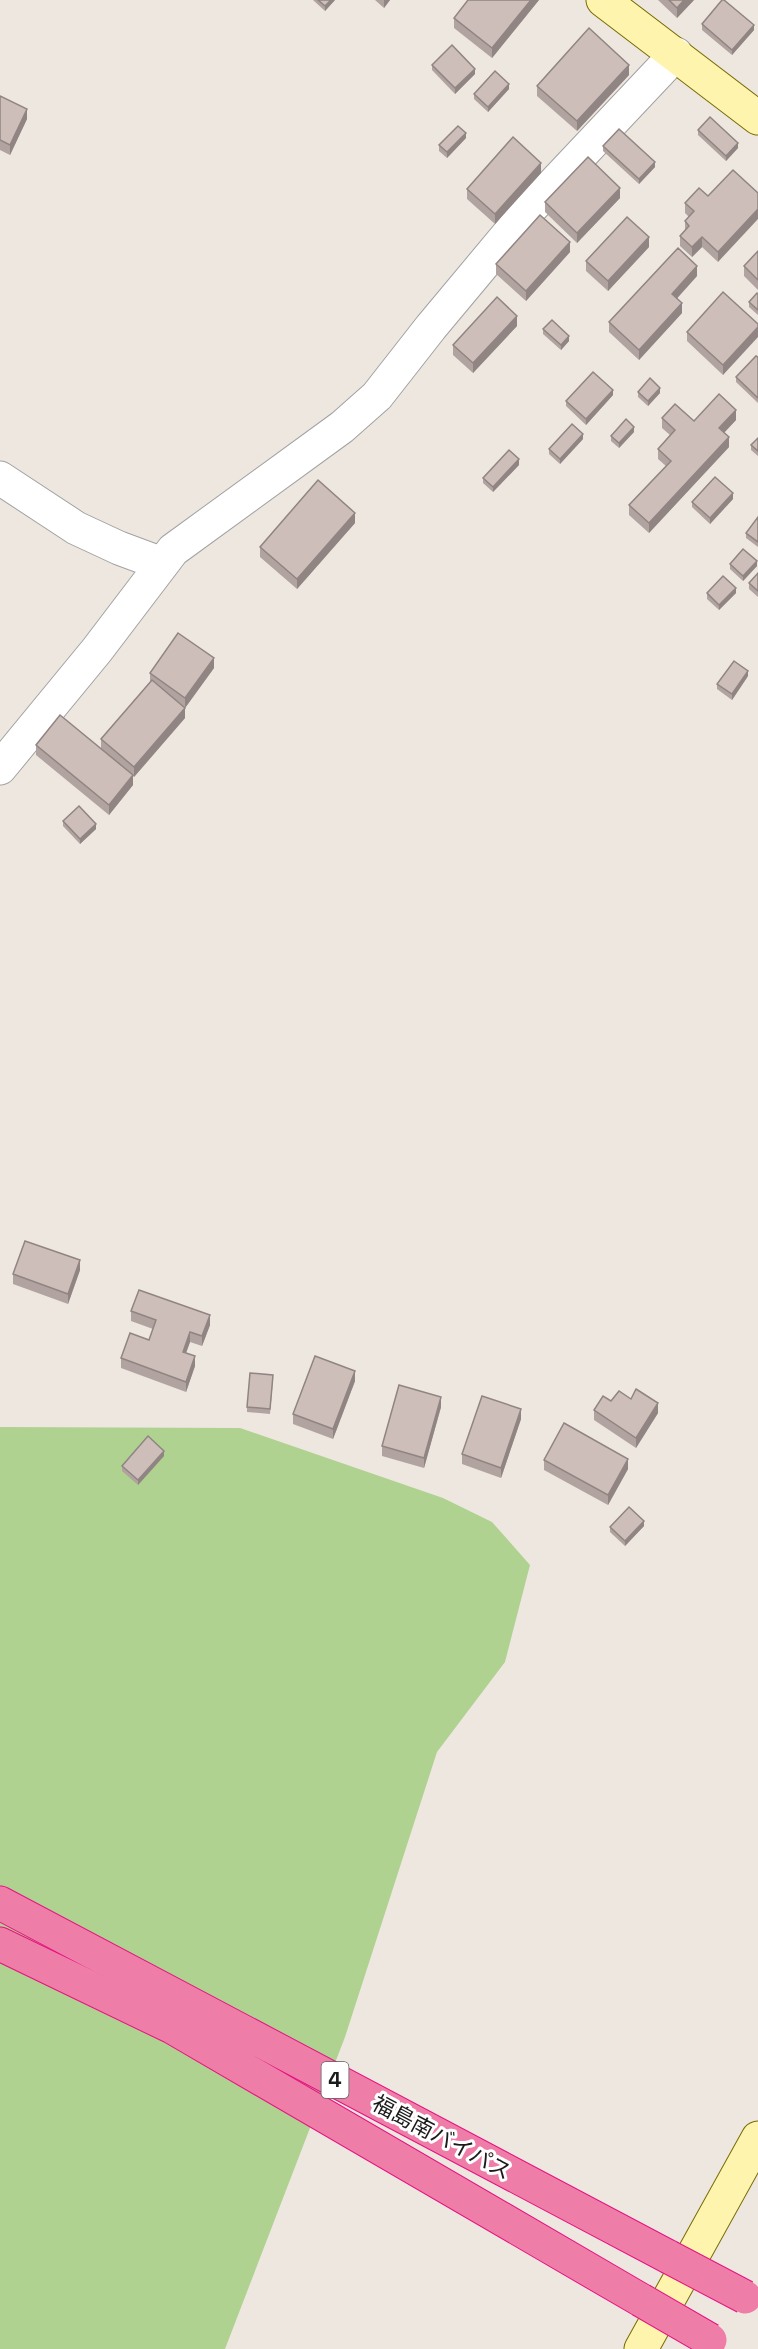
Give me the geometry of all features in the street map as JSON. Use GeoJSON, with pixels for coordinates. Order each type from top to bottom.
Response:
{"type":"FeatureCollection","features":[{"type":"Feature","properties":{"kind":"highway","name":"福島南バイパス"},"geometry":{"type":"LineString","coordinates":[[0,1903],[752,2300]]}},
{"type":"Feature","properties":{"kind":"highway","name":"福島南バイパス"},"geometry":{"type":"LineString","coordinates":[[0,1944],[172,2027],[719,2345]]}},
{"type":"Feature","properties":{"kind":"street"},"geometry":{"type":"LineString","coordinates":[[603,0],[758,118]]}},
{"type":"Feature","properties":{"kind":"street"},"geometry":{"type":"LineString","coordinates":[[0,768],[97,650],[173,550],[342,427],[377,396],[527,212],[676,54]]}},
{"type":"Feature","properties":{"kind":"street"},"geometry":{"type":"LineString","coordinates":[[0,478],[76,528],[119,548],[162,564]]}},
{"type":"Feature","properties":{"kind":"street"},"geometry":{"type":"LineString","coordinates":[[641,2349],[758,2138]]}},
{"type":"Feature","properties":{"kind":"green space"},"geometry":{"type":"Polygon","coordinates":[[[0,1427],[240,1428],[443,1498],[492,1522],[530,1565],[505,1662],[437,1752],[345,2037],[225,2349],[0,2349],[0,1427]]]}},
{"type":"Feature","properties":{"kind":"building"},"geometry":{"type":"Polygon","coordinates":[[[318,0],[331,0],[325,6],[318,0]]]}},
{"type":"Feature","properties":{"kind":"building"},"geometry":{"type":"Polygon","coordinates":[[[468,0],[531,0],[492,48],[454,18],[468,0]]]}},
{"type":"Feature","properties":{"kind":"building"},"geometry":{"type":"Polygon","coordinates":[[[669,0],[684,0],[677,8],[669,0]]]}},
{"type":"Feature","properties":{"kind":"building"},"geometry":{"type":"Polygon","coordinates":[[[722,0],[754,25],[732,50],[702,24],[722,0]]]}},
{"type":"Feature","properties":{"kind":"building"},"geometry":{"type":"Polygon","coordinates":[[[589,28],[629,65],[577,121],[537,86],[589,28]]]}},
{"type":"Feature","properties":{"kind":"building"},"geometry":{"type":"Polygon","coordinates":[[[452,45],[475,69],[455,88],[432,65],[452,45]]]}},
{"type":"Feature","properties":{"kind":"building"},"geometry":{"type":"Polygon","coordinates":[[[495,71],[509,84],[488,107],[474,94],[495,71]]]}},
{"type":"Feature","properties":{"kind":"building"},"geometry":{"type":"Polygon","coordinates":[[[0,96],[27,109],[10,145],[0,140],[0,96]]]}},
{"type":"Feature","properties":{"kind":"building"},"geometry":{"type":"Polygon","coordinates":[[[710,117],[738,143],[726,156],[698,130],[710,117]]]}},
{"type":"Feature","properties":{"kind":"building"},"geometry":{"type":"Polygon","coordinates":[[[458,126],[466,133],[447,152],[439,145],[458,126]]]}},
{"type":"Feature","properties":{"kind":"building"},"geometry":{"type":"Polygon","coordinates":[[[619,129],[655,162],[639,179],[603,146],[619,129]]]}},
{"type":"Feature","properties":{"kind":"building"},"geometry":{"type":"Polygon","coordinates":[[[513,137],[541,163],[495,214],[467,189],[513,137]]]}},
{"type":"Feature","properties":{"kind":"building"},"geometry":{"type":"Polygon","coordinates":[[[588,157],[620,188],[577,233],[545,202],[588,157]]]}},
{"type":"Feature","properties":{"kind":"building"},"geometry":{"type":"Polygon","coordinates":[[[733,170],[758,193],[758,209],[718,252],[702,237],[692,247],[680,236],[689,226],[685,221],[694,211],[685,203],[699,188],[708,196],[733,170]]]}},
{"type":"Feature","properties":{"kind":"building"},"geometry":{"type":"Polygon","coordinates":[[[540,215],[570,242],[526,291],[496,264],[540,215]]]}},
{"type":"Feature","properties":{"kind":"building"},"geometry":{"type":"Polygon","coordinates":[[[627,217],[649,237],[608,281],[586,261],[627,217]]]}},
{"type":"Feature","properties":{"kind":"building"},"geometry":{"type":"Polygon","coordinates":[[[678,248],[697,266],[672,294],[682,303],[639,350],[609,322],[678,248]]]}},
{"type":"Feature","properties":{"kind":"building"},"geometry":{"type":"Polygon","coordinates":[[[758,251],[758,280],[744,266],[758,251]]]}},
{"type":"Feature","properties":{"kind":"building"},"geometry":{"type":"Polygon","coordinates":[[[723,292],[758,324],[758,327],[723,365],[687,332],[723,292]]]}},
{"type":"Feature","properties":{"kind":"building"},"geometry":{"type":"Polygon","coordinates":[[[758,294],[758,310],[749,302],[758,294]]]}},
{"type":"Feature","properties":{"kind":"building"},"geometry":{"type":"Polygon","coordinates":[[[497,297],[517,316],[473,363],[453,345],[497,297]]]}},
{"type":"Feature","properties":{"kind":"building"},"geometry":{"type":"Polygon","coordinates":[[[552,320],[569,336],[561,345],[543,329],[552,320]]]}},
{"type":"Feature","properties":{"kind":"building"},"geometry":{"type":"Polygon","coordinates":[[[756,356],[758,357],[758,398],[736,377],[756,356]]]}},
{"type":"Feature","properties":{"kind":"building"},"geometry":{"type":"Polygon","coordinates":[[[593,372],[613,390],[586,419],[566,401],[593,372]]]}},
{"type":"Feature","properties":{"kind":"building"},"geometry":{"type":"Polygon","coordinates":[[[650,378],[660,388],[648,401],[638,392],[650,378]]]}},
{"type":"Feature","properties":{"kind":"building"},"geometry":{"type":"Polygon","coordinates":[[[719,394],[736,410],[719,428],[729,437],[649,523],[629,505],[671,461],[658,449],[675,430],[662,418],[675,404],[694,421],[719,394]]]}},
{"type":"Feature","properties":{"kind":"building"},"geometry":{"type":"Polygon","coordinates":[[[626,419],[634,427],[619,443],[611,436],[626,419]]]}},
{"type":"Feature","properties":{"kind":"building"},"geometry":{"type":"Polygon","coordinates":[[[572,424],[583,434],[560,459],[549,449],[572,424]]]}},
{"type":"Feature","properties":{"kind":"building"},"geometry":{"type":"Polygon","coordinates":[[[758,438],[758,451],[751,445],[758,438]]]}},
{"type":"Feature","properties":{"kind":"building"},"geometry":{"type":"Polygon","coordinates":[[[509,450],[519,459],[493,487],[483,478],[509,450]]]}},
{"type":"Feature","properties":{"kind":"building"},"geometry":{"type":"Polygon","coordinates":[[[715,477],[733,493],[710,518],[692,502],[715,477]]]}},
{"type":"Feature","properties":{"kind":"building"},"geometry":{"type":"Polygon","coordinates":[[[318,480],[355,513],[297,579],[260,547],[318,480]]]}},
{"type":"Feature","properties":{"kind":"building"},"geometry":{"type":"Polygon","coordinates":[[[758,517],[758,542],[746,533],[758,517]]]}},
{"type":"Feature","properties":{"kind":"building"},"geometry":{"type":"Polygon","coordinates":[[[743,549],[757,561],[743,576],[730,564],[743,549]]]}},
{"type":"Feature","properties":{"kind":"building"},"geometry":{"type":"Polygon","coordinates":[[[758,573],[758,591],[749,583],[758,573]]]}},
{"type":"Feature","properties":{"kind":"building"},"geometry":{"type":"Polygon","coordinates":[[[723,576],[736,588],[719,605],[707,593],[723,576]]]}},
{"type":"Feature","properties":{"kind":"building"},"geometry":{"type":"Polygon","coordinates":[[[178,633],[214,658],[185,698],[150,673],[178,633]]]}},
{"type":"Feature","properties":{"kind":"building"},"geometry":{"type":"Polygon","coordinates":[[[734,661],[748,671],[732,694],[717,684],[734,661]]]}},
{"type":"Feature","properties":{"kind":"building"},"geometry":{"type":"Polygon","coordinates":[[[152,680],[185,708],[134,767],[101,739],[152,680]]]}},
{"type":"Feature","properties":{"kind":"building"},"geometry":{"type":"Polygon","coordinates":[[[60,715],[133,775],[109,805],[36,745],[60,715]]]}},
{"type":"Feature","properties":{"kind":"building"},"geometry":{"type":"Polygon","coordinates":[[[79,806],[96,824],[80,839],[63,821],[79,806]]]}},
{"type":"Feature","properties":{"kind":"building"},"geometry":{"type":"Polygon","coordinates":[[[25,1241],[80,1260],[68,1294],[13,1274],[25,1241]]]}},
{"type":"Feature","properties":{"kind":"building"},"geometry":{"type":"Polygon","coordinates":[[[139,1290],[210,1315],[202,1336],[190,1332],[183,1352],[195,1356],[186,1382],[121,1358],[130,1333],[149,1340],[156,1320],[131,1311],[139,1290]]]}},
{"type":"Feature","properties":{"kind":"building"},"geometry":{"type":"Polygon","coordinates":[[[315,1356],[355,1371],[333,1429],[293,1414],[315,1356]]]}},
{"type":"Feature","properties":{"kind":"building"},"geometry":{"type":"Polygon","coordinates":[[[250,1373],[273,1375],[270,1409],[247,1407],[250,1373]]]}},
{"type":"Feature","properties":{"kind":"building"},"geometry":{"type":"Polygon","coordinates":[[[399,1385],[441,1397],[424,1458],[382,1446],[399,1385]]]}},
{"type":"Feature","properties":{"kind":"building"},"geometry":{"type":"Polygon","coordinates":[[[636,1389],[658,1403],[636,1438],[594,1410],[603,1396],[611,1401],[619,1391],[631,1399],[636,1389]]]}},
{"type":"Feature","properties":{"kind":"building"},"geometry":{"type":"Polygon","coordinates":[[[482,1396],[521,1409],[501,1468],[462,1454],[482,1396]]]}},
{"type":"Feature","properties":{"kind":"building"},"geometry":{"type":"Polygon","coordinates":[[[564,1423],[628,1459],[608,1495],[544,1460],[564,1423]]]}},
{"type":"Feature","properties":{"kind":"building"},"geometry":{"type":"Polygon","coordinates":[[[148,1436],[164,1451],[138,1480],[122,1466],[148,1436]]]}},
{"type":"Feature","properties":{"kind":"building"},"geometry":{"type":"Polygon","coordinates":[[[629,1507],[644,1521],[625,1541],[610,1527],[629,1507]]]}}]}
